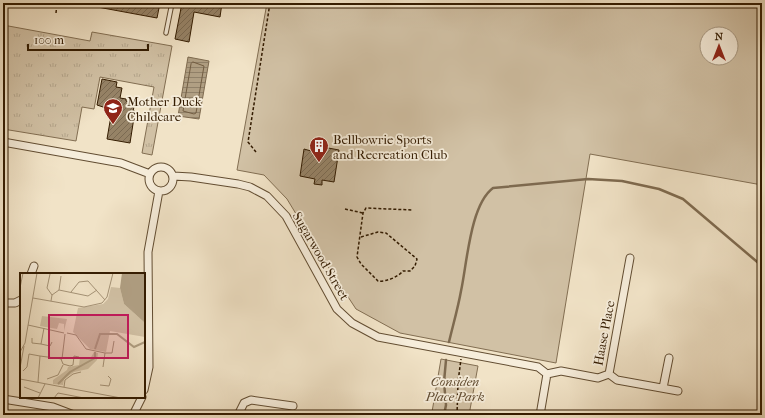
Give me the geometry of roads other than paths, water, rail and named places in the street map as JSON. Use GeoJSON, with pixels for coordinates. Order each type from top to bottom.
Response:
{"type":"FeatureCollection","features":[{"type":"Feature","properties":{"kind":"street"},"geometry":{"type":"LineString","coordinates":[[3,142],[121,164],[150,174]]}},
{"type":"Feature","properties":{"kind":"street"},"geometry":{"type":"LineString","coordinates":[[160,167],[170,170],[173,176],[172,183],[168,188],[159,191],[151,186],[149,180],[150,174],[154,169],[160,167]]}},
{"type":"Feature","properties":{"kind":"street","name":"Sugarwood Street"},"geometry":{"type":"LineString","coordinates":[[173,176],[191,177],[238,184],[250,187],[267,196],[286,216],[336,309],[352,324],[364,332],[378,337],[538,367],[547,374]]}},
{"type":"Feature","properties":{"kind":"street"},"geometry":{"type":"LineString","coordinates":[[145,385],[149,367],[148,252],[159,191]]}},
{"type":"Feature","properties":{"kind":"street","name":"Haase Place"},"geometry":{"type":"LineString","coordinates":[[547,374],[561,371],[598,378],[610,374],[630,258]]}},
{"type":"Feature","properties":{"kind":"street"},"geometry":{"type":"LineString","coordinates":[[31,273],[34,266]]}},
{"type":"Feature","properties":{"kind":"street"},"geometry":{"type":"LineString","coordinates":[[3,303],[15,303],[20,300]]}},
{"type":"Feature","properties":{"kind":"street"},"geometry":{"type":"LineString","coordinates":[[663,388],[669,358]]}},
{"type":"Feature","properties":{"kind":"street"},"geometry":{"type":"LineString","coordinates":[[540,415],[547,374]]}},
{"type":"Feature","properties":{"kind":"street"},"geometry":{"type":"LineString","coordinates":[[610,374],[617,380],[678,391]]}},
{"type":"Feature","properties":{"kind":"street"},"geometry":{"type":"LineString","coordinates":[[3,398],[54,407],[74,415]]}},
{"type":"Feature","properties":{"kind":"street"},"geometry":{"type":"LineString","coordinates":[[133,415],[142,398]]}},
{"type":"Feature","properties":{"kind":"street"},"geometry":{"type":"LineString","coordinates":[[238,415],[244,403],[251,400],[293,406]]}},
{"type":"Feature","properties":{"kind":"lane"},"geometry":{"type":"LineString","coordinates":[[166,33],[172,3]]}},
{"type":"Feature","properties":{"kind":"water"},"geometry":{"type":"Polygon","coordinates":[[[188,57],[209,61],[199,119],[178,116],[188,57]]]}},
{"type":"Feature","properties":{"kind":"waterway"},"geometry":{"type":"LineString","coordinates":[[449,342],[460,297],[474,221],[485,196],[493,188],[588,179],[622,181],[659,189],[683,199],[762,266]]}},
{"type":"Feature","properties":{"kind":"waterway"},"geometry":{"type":"LineString","coordinates":[[444,415],[446,405],[444,382],[446,360]]}},
{"type":"Feature","properties":{"kind":"place","name":"Mother Duck Childcare"},"geometry":{"type":"Point","coordinates":[113,125]}},
{"type":"Feature","properties":{"kind":"place","name":"Bellbowrie Sports and Recreation Club"},"geometry":{"type":"Point","coordinates":[319,163]}},
{"type":"Feature","properties":{"kind":"park label","name":"Considen Place Park"},"geometry":{"type":"Point","coordinates":[455,388]}}]}
